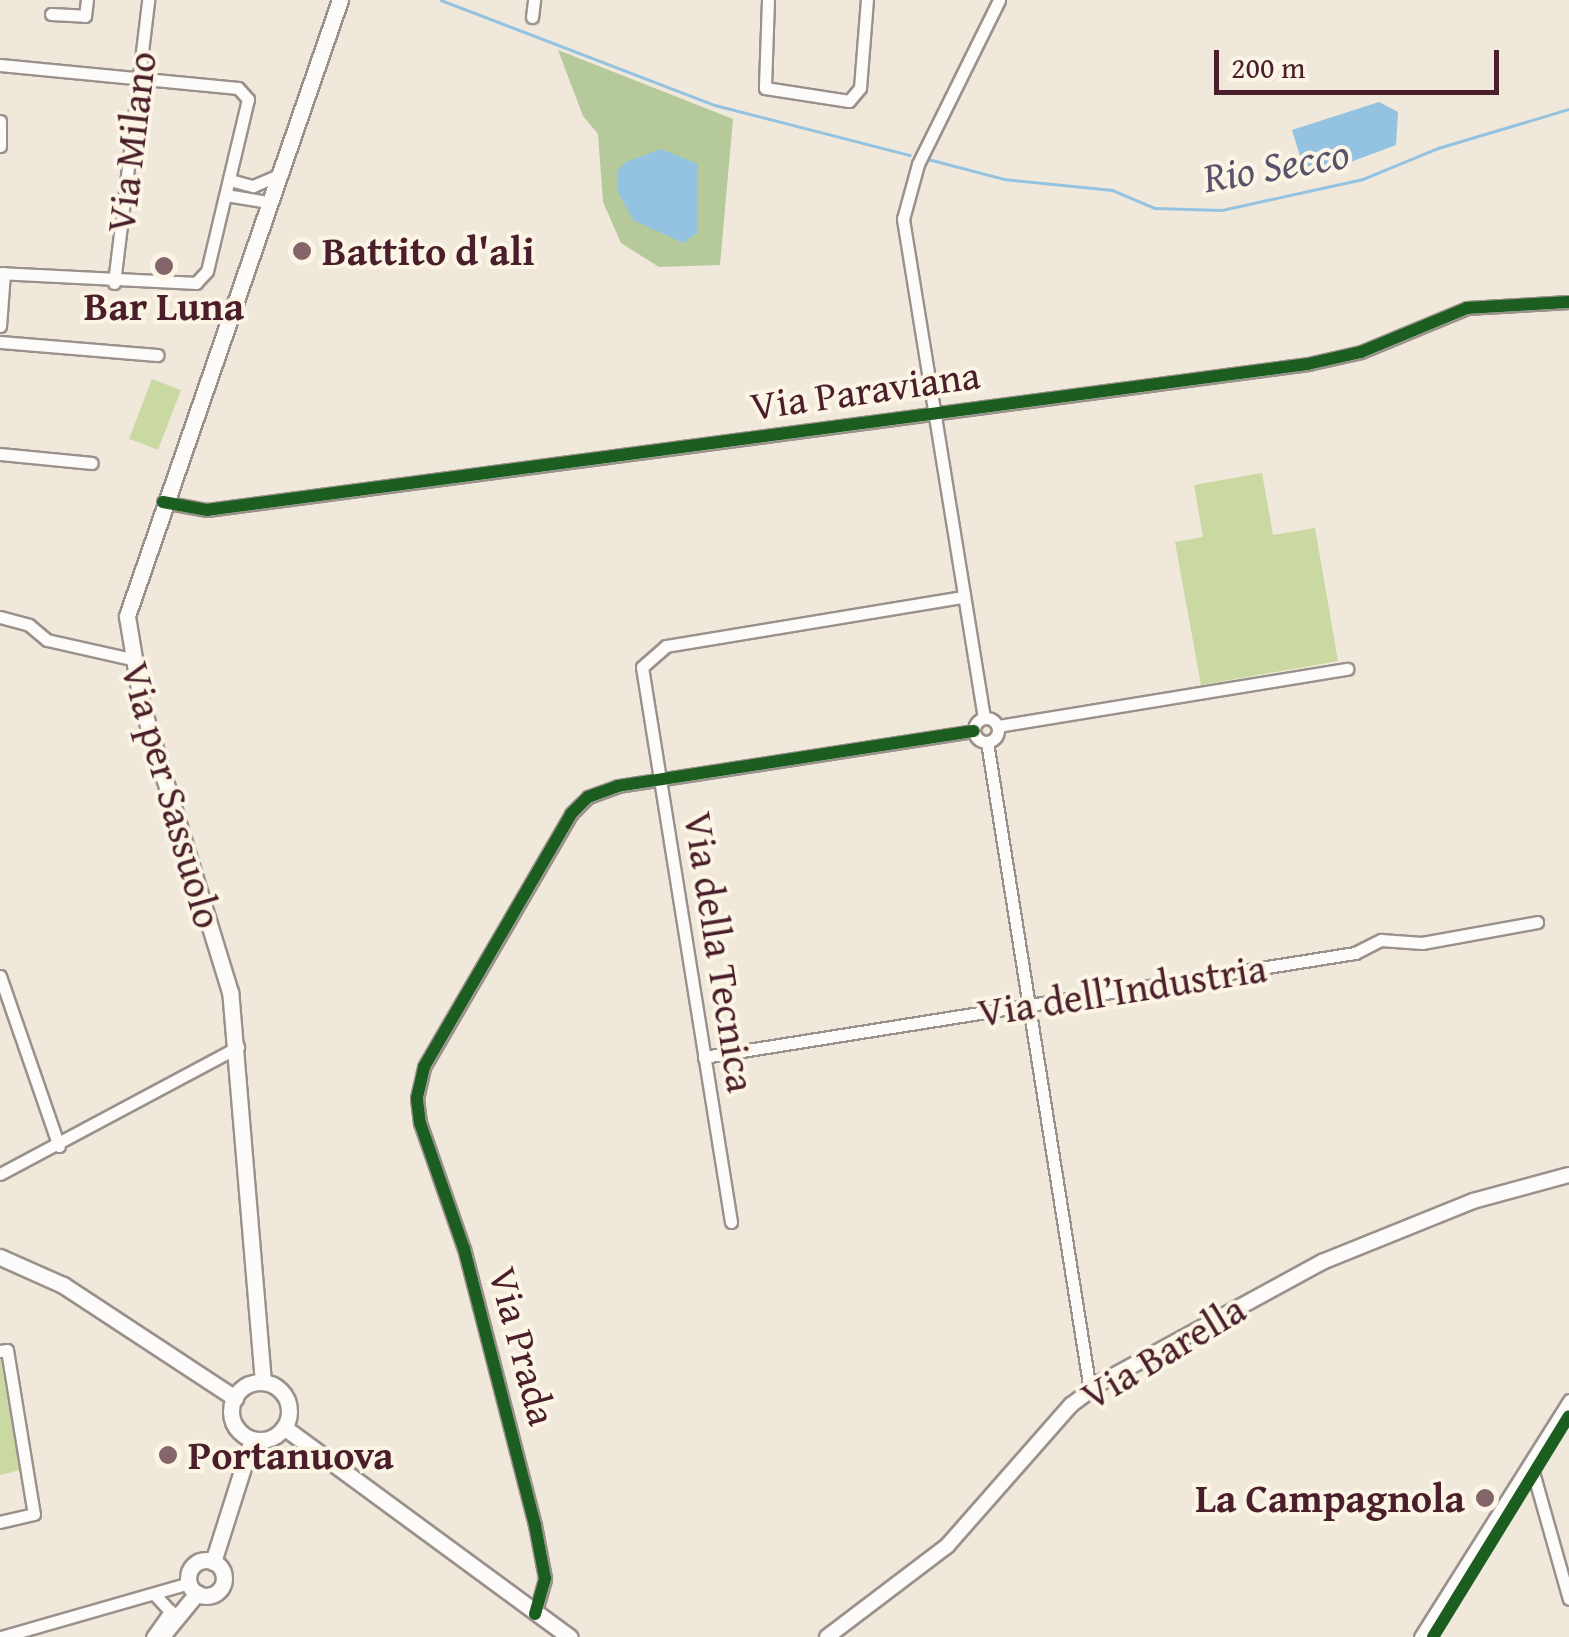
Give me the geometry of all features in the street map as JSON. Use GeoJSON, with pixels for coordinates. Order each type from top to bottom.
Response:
{"type":"FeatureCollection","features":[{"type":"Feature","properties":{"kind":"main road","name":"Via per Sassuolo"},"geometry":{"type":"LineString","coordinates":[[264,1382],[264,1336],[247,1246],[238,1047],[230,992],[130,659],[131,595],[340,0]]}},
{"type":"Feature","properties":{"kind":"main road"},"geometry":{"type":"LineString","coordinates":[[0,1258],[63,1286],[234,1398]]}},
{"type":"Feature","properties":{"kind":"main road"},"geometry":{"type":"LineString","coordinates":[[234,1398],[264,1382],[285,1396],[285,1428]]}},
{"type":"Feature","properties":{"kind":"main road"},"geometry":{"type":"LineString","coordinates":[[234,1398],[234,1422],[252,1439],[266,1440],[285,1428]]}},
{"type":"Feature","properties":{"kind":"main road"},"geometry":{"type":"LineString","coordinates":[[285,1428],[570,1637]]}},
{"type":"Feature","properties":{"kind":"main road"},"geometry":{"type":"LineString","coordinates":[[213,1562],[252,1439]]}},
{"type":"Feature","properties":{"kind":"main road"},"geometry":{"type":"LineString","coordinates":[[193,1588],[211,1596],[222,1587],[223,1572],[213,1562]]}},
{"type":"Feature","properties":{"kind":"main road"},"geometry":{"type":"LineString","coordinates":[[161,1637],[193,1588],[195,1564],[213,1562]]}},
{"type":"Feature","properties":{"kind":"street"},"geometry":{"type":"LineString","coordinates":[[51,14],[85,16],[87,0]]}},
{"type":"Feature","properties":{"kind":"street","name":"Via Milano"},"geometry":{"type":"LineString","coordinates":[[114,283],[148,0]]}},
{"type":"Feature","properties":{"kind":"street"},"geometry":{"type":"LineString","coordinates":[[532,17],[534,0]]}},
{"type":"Feature","properties":{"kind":"street"},"geometry":{"type":"LineString","coordinates":[[768,0],[764,88],[848,100],[860,88],[866,0]]}},
{"type":"Feature","properties":{"kind":"street"},"geometry":{"type":"LineString","coordinates":[[658,782],[974,731],[984,718],[905,249],[904,203],[1000,0]]}},
{"type":"Feature","properties":{"kind":"street"},"geometry":{"type":"LineString","coordinates":[[0,66],[136,75],[246,92],[230,180],[202,279],[180,287],[2,273],[0,326]]}},
{"type":"Feature","properties":{"kind":"street"},"geometry":{"type":"LineString","coordinates":[[0,121],[0,146]]}},
{"type":"Feature","properties":{"kind":"street"},"geometry":{"type":"LineString","coordinates":[[230,180],[253,186],[277,176]]}},
{"type":"Feature","properties":{"kind":"street"},"geometry":{"type":"LineString","coordinates":[[253,186],[267,204]]}},
{"type":"Feature","properties":{"kind":"street"},"geometry":{"type":"LineString","coordinates":[[226,194],[267,204]]}},
{"type":"Feature","properties":{"kind":"street","name":"Via Paraviana"},"geometry":{"type":"LineString","coordinates":[[163,502],[207,510],[1308,364],[1375,347],[1466,308],[1569,302]]}},
{"type":"Feature","properties":{"kind":"street"},"geometry":{"type":"LineString","coordinates":[[0,342],[156,356]]}},
{"type":"Feature","properties":{"kind":"street"},"geometry":{"type":"LineString","coordinates":[[0,454],[92,463]]}},
{"type":"Feature","properties":{"kind":"street","name":"Via della Tecnica"},"geometry":{"type":"LineString","coordinates":[[731,1222],[641,677],[646,660],[658,649],[962,596]]}},
{"type":"Feature","properties":{"kind":"street"},"geometry":{"type":"LineString","coordinates":[[0,617],[29,625],[48,640],[130,659]]}},
{"type":"Feature","properties":{"kind":"street"},"geometry":{"type":"LineString","coordinates":[[984,718],[998,726],[1346,669]]}},
{"type":"Feature","properties":{"kind":"street"},"geometry":{"type":"LineString","coordinates":[[998,726],[988,742],[1090,1390]]}},
{"type":"Feature","properties":{"kind":"street"},"geometry":{"type":"LineString","coordinates":[[974,731],[988,742]]}},
{"type":"Feature","properties":{"kind":"street","name":"Via Prada"},"geometry":{"type":"LineString","coordinates":[[536,1614],[545,1578],[527,1487],[464,1249],[416,1098],[424,1067],[571,814],[606,789],[658,782]]}},
{"type":"Feature","properties":{"kind":"street","name":"Via dell’Industria"},"geometry":{"type":"LineString","coordinates":[[704,1057],[1355,953],[1381,940],[1422,943],[1537,922]]}},
{"type":"Feature","properties":{"kind":"street"},"geometry":{"type":"LineString","coordinates":[[0,976],[59,1146]]}},
{"type":"Feature","properties":{"kind":"street"},"geometry":{"type":"LineString","coordinates":[[0,1174],[59,1146],[238,1047]]}},
{"type":"Feature","properties":{"kind":"street","name":"Via Barella"},"geometry":{"type":"LineString","coordinates":[[827,1637],[947,1546],[1090,1390],[1322,1262],[1473,1201],[1569,1175]]}},
{"type":"Feature","properties":{"kind":"street"},"geometry":{"type":"LineString","coordinates":[[0,1351],[7,1350],[34,1514],[0,1522]]}},
{"type":"Feature","properties":{"kind":"street"},"geometry":{"type":"LineString","coordinates":[[1420,1637],[1569,1400]]}},
{"type":"Feature","properties":{"kind":"street"},"geometry":{"type":"LineString","coordinates":[[1530,1465],[1569,1598]]}},
{"type":"Feature","properties":{"kind":"street"},"geometry":{"type":"LineString","coordinates":[[1,1637],[154,1594],[193,1588]]}},
{"type":"Feature","properties":{"kind":"street"},"geometry":{"type":"LineString","coordinates":[[152,1637],[170,1611],[154,1594]]}},
{"type":"Feature","properties":{"kind":"green space"},"geometry":{"type":"Polygon","coordinates":[[[558,50],[733,119],[720,265],[659,267],[621,243],[603,202],[598,134],[583,116],[558,50]]]}},
{"type":"Feature","properties":{"kind":"green space"},"geometry":{"type":"Polygon","coordinates":[[[152,379],[181,390],[158,450],[129,439],[152,379]]]}},
{"type":"Feature","properties":{"kind":"green space"},"geometry":{"type":"Polygon","coordinates":[[[1262,473],[1273,535],[1315,528],[1338,661],[1201,685],[1175,542],[1203,537],[1194,485],[1262,473]]]}},
{"type":"Feature","properties":{"kind":"green space"},"geometry":{"type":"Polygon","coordinates":[[[0,1357],[20,1470],[0,1475],[0,1357]]]}},
{"type":"Feature","properties":{"kind":"water"},"geometry":{"type":"Polygon","coordinates":[[[1379,102],[1398,112],[1396,145],[1337,167],[1303,166],[1292,130],[1379,102]]]}},
{"type":"Feature","properties":{"kind":"water"},"geometry":{"type":"Polygon","coordinates":[[[661,149],[698,164],[697,233],[683,243],[633,220],[617,190],[618,170],[626,162],[661,149]]]}},
{"type":"Feature","properties":{"kind":"waterway","name":"Rio Secco"},"geometry":{"type":"LineString","coordinates":[[441,0],[715,105],[910,155]]}},
{"type":"Feature","properties":{"kind":"waterway","name":"Rio Secco"},"geometry":{"type":"LineString","coordinates":[[928,159],[1004,179],[1112,190],[1155,208],[1222,210],[1363,179],[1438,148],[1569,109]]}},
{"type":"Feature","properties":{"kind":"cycle path"},"geometry":{"type":"LineString","coordinates":[[163,502],[207,510],[1308,364],[1361,352],[1467,308],[1569,302]]}},
{"type":"Feature","properties":{"kind":"cycle path"},"geometry":{"type":"LineString","coordinates":[[535,1614],[545,1578],[535,1525],[464,1249],[420,1123],[417,1098],[424,1067],[571,814],[588,797],[618,786],[974,731]]}},
{"type":"Feature","properties":{"kind":"cycle path"},"geometry":{"type":"LineString","coordinates":[[1433,1637],[1569,1416]]}},
{"type":"Feature","properties":{"kind":"place","name":"Battito d'ali"},"geometry":{"type":"Point","coordinates":[302,251]}},
{"type":"Feature","properties":{"kind":"place","name":"Bar Luna"},"geometry":{"type":"Point","coordinates":[164,266]}},
{"type":"Feature","properties":{"kind":"place","name":"Portanuova"},"geometry":{"type":"Point","coordinates":[168,1455]}},
{"type":"Feature","properties":{"kind":"place","name":"La Campagnola"},"geometry":{"type":"Point","coordinates":[1485,1498]}}]}
